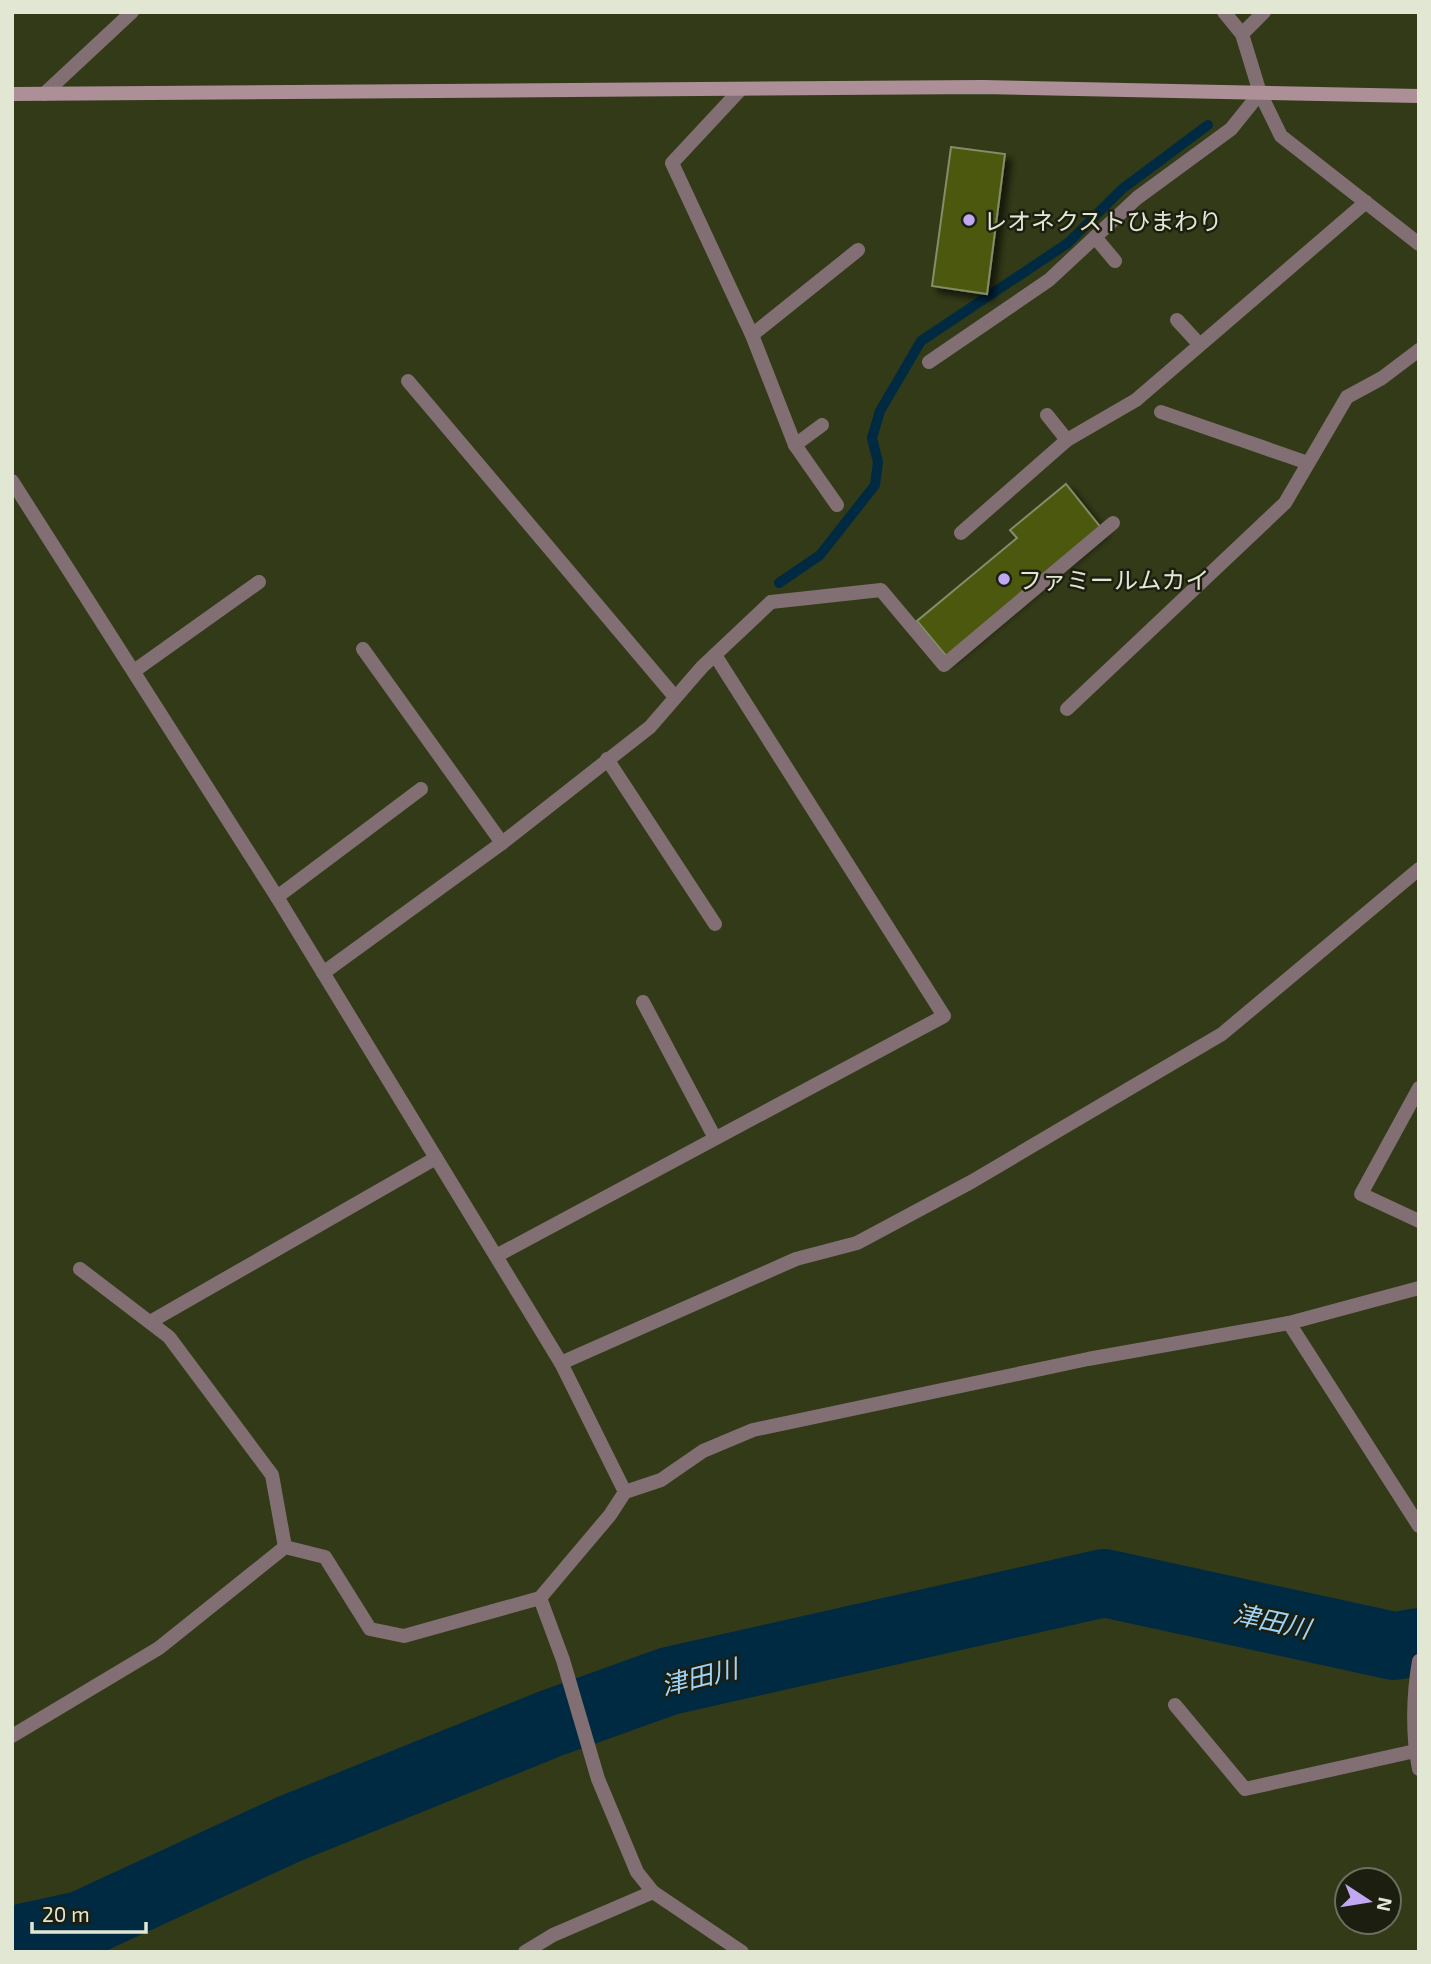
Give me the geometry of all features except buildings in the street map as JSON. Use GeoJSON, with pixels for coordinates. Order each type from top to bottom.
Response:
{"type":"FeatureCollection","features":[{"type":"Feature","properties":{"kind":"street"},"geometry":{"type":"LineString","coordinates":[[44,94],[132,12]]}},
{"type":"Feature","properties":{"kind":"street"},"geometry":{"type":"LineString","coordinates":[[1224,12],[1242,34],[1259,93],[1281,136],[1419,243]]}},
{"type":"Feature","properties":{"kind":"street"},"geometry":{"type":"LineString","coordinates":[[1242,34],[1264,12]]}},
{"type":"Feature","properties":{"kind":"street"},"geometry":{"type":"LineString","coordinates":[[12,94],[983,87],[1419,96]]}},
{"type":"Feature","properties":{"kind":"street"},"geometry":{"type":"LineString","coordinates":[[741,89],[672,163],[752,335],[795,445],[837,505]]}},
{"type":"Feature","properties":{"kind":"street"},"geometry":{"type":"LineString","coordinates":[[929,362],[1049,280],[1137,198],[1231,130],[1259,93]]}},
{"type":"Feature","properties":{"kind":"street"},"geometry":{"type":"LineString","coordinates":[[961,533],[1067,440],[1136,400],[1366,202]]}},
{"type":"Feature","properties":{"kind":"street"},"geometry":{"type":"LineString","coordinates":[[1095,237],[1115,261]]}},
{"type":"Feature","properties":{"kind":"street"},"geometry":{"type":"LineString","coordinates":[[752,335],[858,250]]}},
{"type":"Feature","properties":{"kind":"street"},"geometry":{"type":"LineString","coordinates":[[1177,320],[1199,344]]}},
{"type":"Feature","properties":{"kind":"street"},"geometry":{"type":"LineString","coordinates":[[1067,709],[1285,503],[1347,397],[1382,378],[1419,350]]}},
{"type":"Feature","properties":{"kind":"street"},"geometry":{"type":"LineString","coordinates":[[408,381],[675,697]]}},
{"type":"Feature","properties":{"kind":"street"},"geometry":{"type":"LineString","coordinates":[[1161,412],[1308,463]]}},
{"type":"Feature","properties":{"kind":"street"},"geometry":{"type":"LineString","coordinates":[[1047,415],[1067,440]]}},
{"type":"Feature","properties":{"kind":"street"},"geometry":{"type":"LineString","coordinates":[[795,445],[822,425]]}},
{"type":"Feature","properties":{"kind":"street"},"geometry":{"type":"LineString","coordinates":[[12,481],[277,897],[561,1363],[625,1492]]}},
{"type":"Feature","properties":{"kind":"street"},"geometry":{"type":"LineString","coordinates":[[323,972],[502,843],[650,727],[715,655],[771,601],[881,590],[944,665],[1113,523]]}},
{"type":"Feature","properties":{"kind":"street"},"geometry":{"type":"LineString","coordinates":[[134,671],[259,582]]}},
{"type":"Feature","properties":{"kind":"street"},"geometry":{"type":"LineString","coordinates":[[363,649],[502,843]]}},
{"type":"Feature","properties":{"kind":"street"},"geometry":{"type":"LineString","coordinates":[[496,1256],[944,1016],[715,655]]}},
{"type":"Feature","properties":{"kind":"street"},"geometry":{"type":"LineString","coordinates":[[607,759],[715,924]]}},
{"type":"Feature","properties":{"kind":"street"},"geometry":{"type":"LineString","coordinates":[[277,897],[421,789]]}},
{"type":"Feature","properties":{"kind":"street"},"geometry":{"type":"LineString","coordinates":[[561,1363],[796,1259],[857,1243],[971,1182],[1222,1034],[1419,869]]}},
{"type":"Feature","properties":{"kind":"street"},"geometry":{"type":"LineString","coordinates":[[643,1002],[715,1138]]}},
{"type":"Feature","properties":{"kind":"street"},"geometry":{"type":"LineString","coordinates":[[1419,1088],[1361,1194],[1419,1221]]}},
{"type":"Feature","properties":{"kind":"street"},"geometry":{"type":"LineString","coordinates":[[150,1322],[436,1158]]}},
{"type":"Feature","properties":{"kind":"street"},"geometry":{"type":"LineString","coordinates":[[80,1269],[169,1337],[272,1475],[285,1547]]}},
{"type":"Feature","properties":{"kind":"street"},"geometry":{"type":"LineString","coordinates":[[285,1547],[325,1556],[370,1629],[404,1636],[540,1598],[610,1515],[625,1492],[661,1480],[703,1451],[753,1430],[1088,1359],[1289,1323],[1419,1287]]}},
{"type":"Feature","properties":{"kind":"street"},"geometry":{"type":"LineString","coordinates":[[1289,1323],[1419,1526]]}},
{"type":"Feature","properties":{"kind":"street"},"geometry":{"type":"LineString","coordinates":[[12,1737],[159,1648],[285,1547]]}},
{"type":"Feature","properties":{"kind":"street"},"geometry":{"type":"LineString","coordinates":[[540,1598],[563,1660],[598,1779],[637,1872],[653,1892],[742,1952]]}},
{"type":"Feature","properties":{"kind":"street"},"geometry":{"type":"LineString","coordinates":[[1419,1661],[1416,1679],[1415,1751],[1419,1769]]}},
{"type":"Feature","properties":{"kind":"street"},"geometry":{"type":"LineString","coordinates":[[1174,1704],[1245,1789],[1415,1751]]}},
{"type":"Feature","properties":{"kind":"street"},"geometry":{"type":"LineString","coordinates":[[525,1952],[553,1934],[653,1892]]}},
{"type":"Feature","properties":{"kind":"waterway"},"geometry":{"type":"LineString","coordinates":[[779,583],[820,555],[875,485],[878,462],[872,438],[880,411],[921,341],[1068,243],[1122,189],[1208,125]]}},
{"type":"Feature","properties":{"kind":"waterway","name":"津田川"},"geometry":{"type":"LineString","coordinates":[[12,1940],[81,1925],[289,1829],[552,1723],[669,1681],[1104,1583],[1394,1646],[1419,1642]]}},
{"type":"Feature","properties":{"kind":"place","name":"レオネクストひまわり"},"geometry":{"type":"Point","coordinates":[969,220]}},
{"type":"Feature","properties":{"kind":"place","name":"ファミールムカイ"},"geometry":{"type":"Point","coordinates":[1004,579]}}]}
